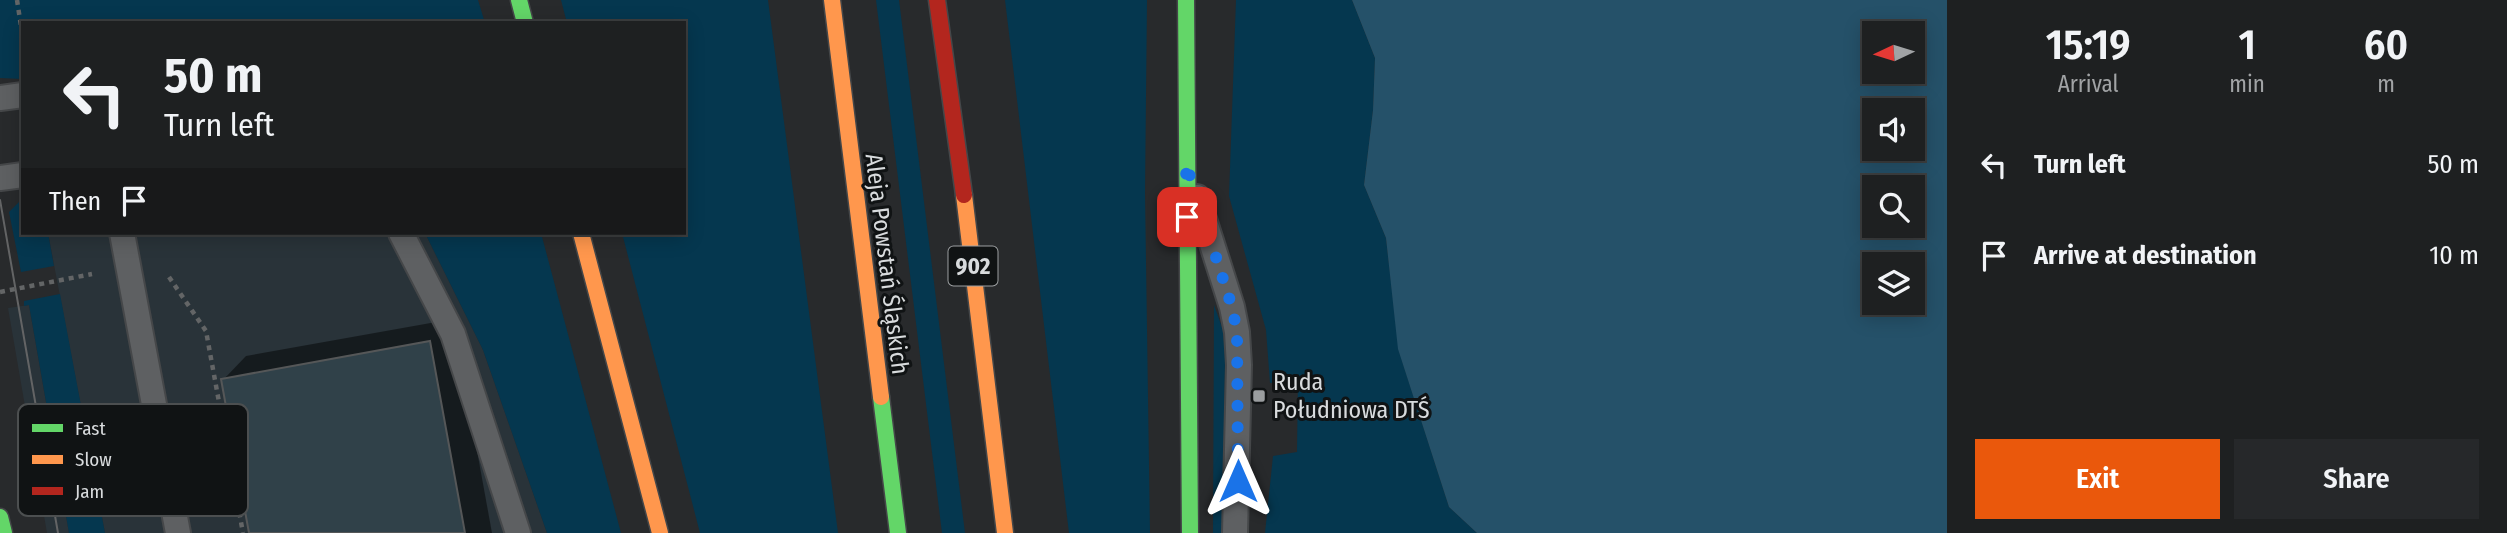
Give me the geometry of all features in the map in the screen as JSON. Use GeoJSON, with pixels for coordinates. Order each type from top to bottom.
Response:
{"type":"FeatureCollection","features":[{"type":"Feature","properties":{"kind":"main road"},"geometry":{"type":"LineString","coordinates":[[519,0],[524,21]]}},
{"type":"Feature","properties":{"kind":"main road","name":"Aleja Powstań Śląskich"},"geometry":{"type":"LineString","coordinates":[[832,0],[898,533]]}},
{"type":"Feature","properties":{"kind":"main road","name":"902"},"geometry":{"type":"LineString","coordinates":[[937,0],[973,262],[1005,533]]}},
{"type":"Feature","properties":{"kind":"main road"},"geometry":{"type":"LineString","coordinates":[[1186,0],[1190,533]]}},
{"type":"Feature","properties":{"kind":"main road"},"geometry":{"type":"LineString","coordinates":[[582,235],[660,533]]}},
{"type":"Feature","properties":{"kind":"main road"},"geometry":{"type":"LineString","coordinates":[[0,517],[4,533]]}},
{"type":"Feature","properties":{"kind":"lane"},"geometry":{"type":"LineString","coordinates":[[0,98],[21,95]]}},
{"type":"Feature","properties":{"kind":"lane"},"geometry":{"type":"LineString","coordinates":[[1186,164],[1232,307],[1237,332],[1239,365],[1235,533]]}},
{"type":"Feature","properties":{"kind":"lane"},"geometry":{"type":"LineString","coordinates":[[0,178],[21,175]]}},
{"type":"Feature","properties":{"kind":"lane"},"geometry":{"type":"LineString","coordinates":[[122,235],[154,404]]}},
{"type":"Feature","properties":{"kind":"lane"},"geometry":{"type":"LineString","coordinates":[[402,235],[453,334],[518,533]]}},
{"type":"Feature","properties":{"kind":"path"},"geometry":{"type":"LineString","coordinates":[[17,0],[21,25]]}},
{"type":"Feature","properties":{"kind":"shaded area"},"geometry":{"type":"Polygon","coordinates":[[[0,0],[478,0],[484,21],[21,21],[21,79],[0,78],[0,0]]]}},
{"type":"Feature","properties":{"kind":"shaded area"},"geometry":{"type":"Polygon","coordinates":[[[561,0],[768,0],[838,533],[700,533],[623,235],[686,235],[686,21],[566,21],[561,0]]]}},
{"type":"Feature","properties":{"kind":"shaded area"},"geometry":{"type":"Polygon","coordinates":[[[876,0],[899,0],[965,533],[942,533],[876,0]]]}},
{"type":"Feature","properties":{"kind":"shaded area"},"geometry":{"type":"Polygon","coordinates":[[[1005,0],[1147,0],[1145,193],[1150,533],[1069,533],[1005,0]]]}},
{"type":"Feature","properties":{"kind":"shaded area"},"geometry":{"type":"Polygon","coordinates":[[[1236,0],[1352,0],[1375,58],[1373,110],[1364,185],[1386,238],[1399,351],[1449,507],[1477,533],[1265,533],[1273,456],[1297,452],[1298,380],[1270,383],[1266,330],[1229,196],[1236,0]]]}},
{"type":"Feature","properties":{"kind":"shaded area"},"geometry":{"type":"Polygon","coordinates":[[[1352,0],[1947,0],[1947,533],[1477,533],[1449,507],[1398,349],[1386,238],[1364,185],[1373,110],[1375,58],[1352,0]]]}},
{"type":"Feature","properties":{"kind":"shaded area"},"geometry":{"type":"Polygon","coordinates":[[[21,200],[21,235],[48,235],[54,266],[21,272],[9,212],[21,200]]]}},
{"type":"Feature","properties":{"kind":"shaded area"},"geometry":{"type":"Polygon","coordinates":[[[48,235],[426,235],[483,350],[547,533],[105,533],[102,516],[248,516],[248,404],[80,404],[48,235]]]}},
{"type":"Feature","properties":{"kind":"shaded area"},"geometry":{"type":"Polygon","coordinates":[[[426,235],[542,235],[621,533],[547,533],[483,350],[426,235]]]}},
{"type":"Feature","properties":{"kind":"shaded area"},"geometry":{"type":"Polygon","coordinates":[[[60,294],[81,404],[46,404],[29,305],[24,306],[24,301],[60,294]]]}},
{"type":"Feature","properties":{"kind":"shaded area"},"geometry":{"type":"Polygon","coordinates":[[[29,305],[46,404],[25,404],[8,308],[29,305]]]}},
{"type":"Feature","properties":{"kind":"shaded area"},"geometry":{"type":"Polygon","coordinates":[[[1214,305],[1223,330],[1225,357],[1223,533],[1213,533],[1214,305]]]}},
{"type":"Feature","properties":{"kind":"shaded area"},"geometry":{"type":"Polygon","coordinates":[[[44,516],[66,516],[69,533],[47,533],[44,516]]]}},
{"type":"Feature","properties":{"kind":"shaded area"},"geometry":{"type":"Polygon","coordinates":[[[66,516],[102,516],[105,533],[69,533],[66,516]]]}},
{"type":"Feature","properties":{"kind":"building"},"geometry":{"type":"Polygon","coordinates":[[[430,341],[465,533],[249,533],[246,516],[248,404],[226,404],[221,379],[430,341]]]}},
{"type":"Feature","properties":{"kind":"tram line"},"geometry":{"type":"LineString","coordinates":[[0,200],[36,404]]}},
{"type":"Feature","properties":{"kind":"tram line"},"geometry":{"type":"LineString","coordinates":[[55,516],[58,533]]}},
{"type":"Feature","properties":{"kind":"traffic: fast"},"geometry":{"type":"LineString","coordinates":[[519,0],[524,21]]}},
{"type":"Feature","properties":{"kind":"traffic: fast"},"geometry":{"type":"LineString","coordinates":[[1186,0],[1190,533]]}},
{"type":"Feature","properties":{"kind":"traffic: fast"},"geometry":{"type":"LineString","coordinates":[[881,397],[898,533]]}},
{"type":"Feature","properties":{"kind":"traffic: fast"},"geometry":{"type":"LineString","coordinates":[[0,517],[4,533]]}},
{"type":"Feature","properties":{"kind":"traffic: slow"},"geometry":{"type":"LineString","coordinates":[[832,0],[881,397]]}},
{"type":"Feature","properties":{"kind":"traffic: slow"},"geometry":{"type":"LineString","coordinates":[[964,195],[1005,533]]}},
{"type":"Feature","properties":{"kind":"traffic: slow"},"geometry":{"type":"LineString","coordinates":[[582,235],[660,533]]}},
{"type":"Feature","properties":{"kind":"traffic: jam"},"geometry":{"type":"LineString","coordinates":[[937,0],[964,195]]}},
{"type":"Feature","properties":{"kind":"place","name":"Ruda Południowa DTŚ"},"geometry":{"type":"Point","coordinates":[1259,396]}},
{"type":"Feature","properties":{"kind":"route"},"geometry":{"type":"LineString","coordinates":[[1187,217],[1186,164],[1232,307],[1237,332],[1238,481]]}}]}
